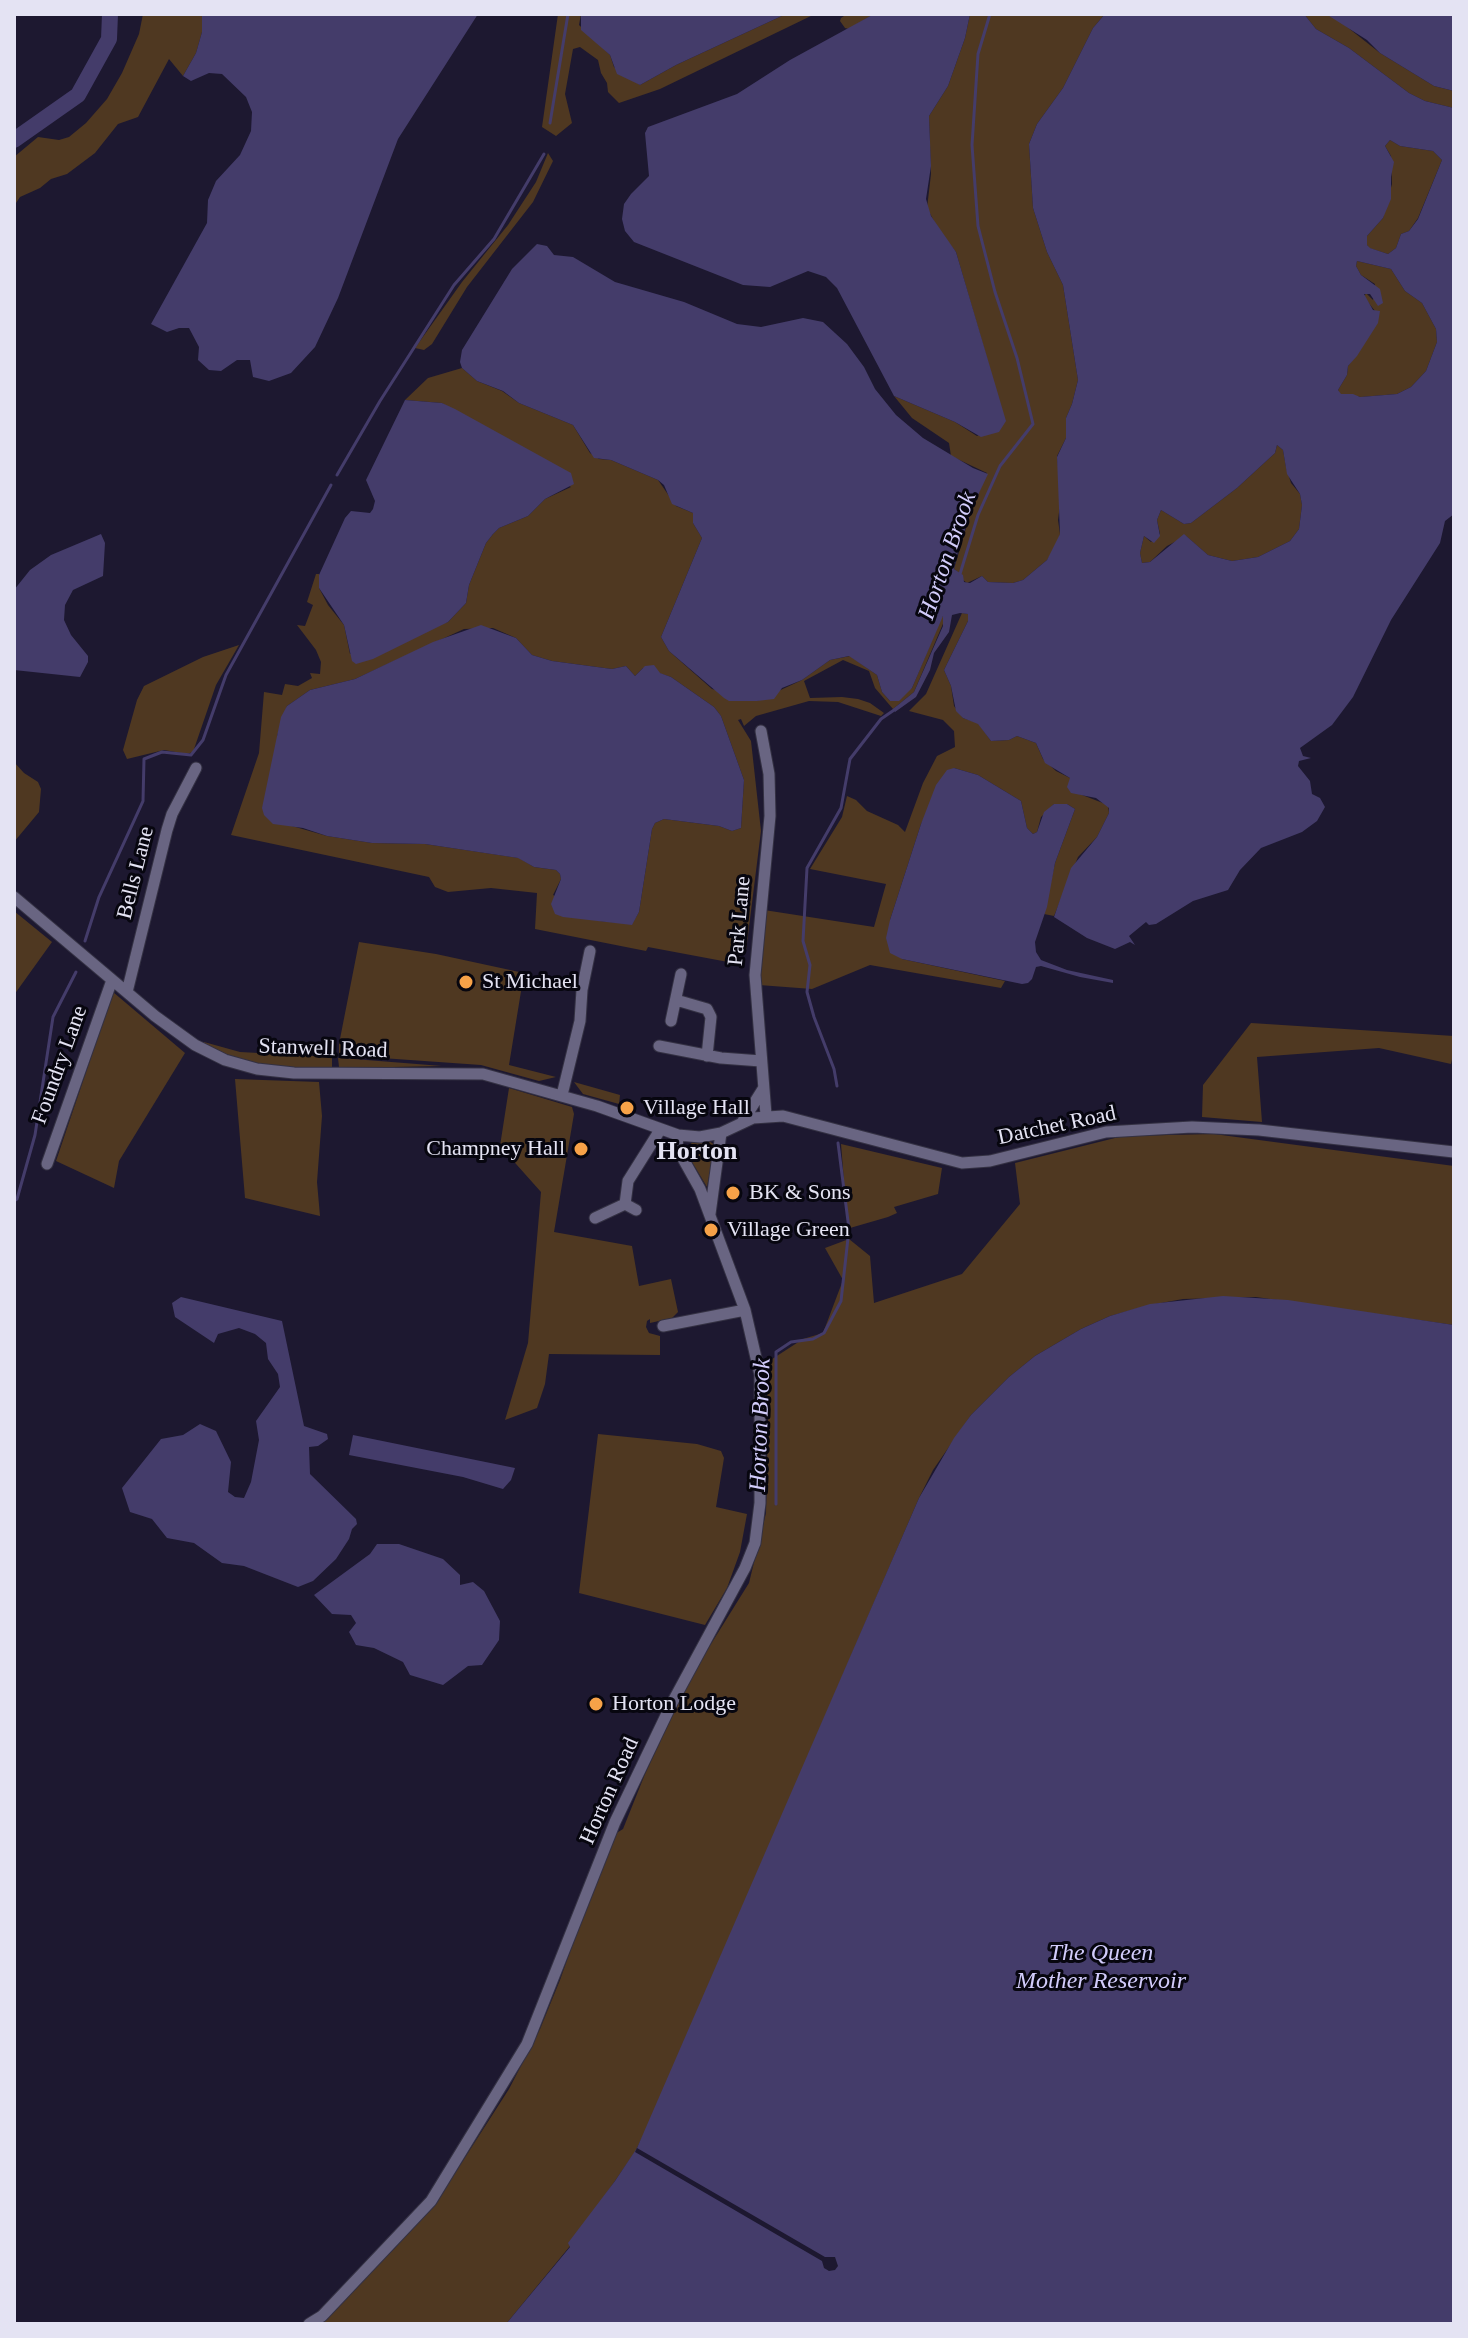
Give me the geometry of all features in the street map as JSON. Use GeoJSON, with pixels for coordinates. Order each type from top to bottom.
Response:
{"type":"FeatureCollection","features":[{"type":"Feature","properties":{"kind":"street","name":"Park Lane"},"geometry":{"type":"LineString","coordinates":[[761,731],[769,774],[770,816],[755,975],[766,1115]]}},
{"type":"Feature","properties":{"kind":"street","name":"Bells Lane"},"geometry":{"type":"LineString","coordinates":[[127,992],[169,822],[196,768]]}},
{"type":"Feature","properties":{"kind":"street","name":"Stanwell Road"},"geometry":{"type":"LineString","coordinates":[[14,897],[199,1048],[225,1060],[257,1069],[294,1073],[483,1074],[562,1095],[678,1135]]}},
{"type":"Feature","properties":{"kind":"street"},"geometry":{"type":"LineString","coordinates":[[562,1095],[580,1021],[582,990],[590,951]]}},
{"type":"Feature","properties":{"kind":"street"},"geometry":{"type":"LineString","coordinates":[[671,1021],[681,974]]}},
{"type":"Feature","properties":{"kind":"street","name":"Foundry Lane"},"geometry":{"type":"LineString","coordinates":[[47,1164],[112,980]]}},
{"type":"Feature","properties":{"kind":"street"},"geometry":{"type":"LineString","coordinates":[[676,1000],[707,1009],[711,1017],[707,1056]]}},
{"type":"Feature","properties":{"kind":"street"},"geometry":{"type":"LineString","coordinates":[[659,1046],[707,1056],[761,1061]]}},
{"type":"Feature","properties":{"kind":"street"},"geometry":{"type":"LineString","coordinates":[[743,1121],[763,1089]]}},
{"type":"Feature","properties":{"kind":"street","name":"Datchet Road"},"geometry":{"type":"LineString","coordinates":[[678,1135],[700,1137],[721,1133],[743,1121],[766,1115],[811,1122],[962,1163],[999,1159],[1106,1132],[1192,1127],[1274,1132],[1454,1152]]}},
{"type":"Feature","properties":{"kind":"street"},"geometry":{"type":"LineString","coordinates":[[625,1204],[628,1181],[660,1130]]}},
{"type":"Feature","properties":{"kind":"street","name":"Horton Road"},"geometry":{"type":"LineString","coordinates":[[710,1215],[721,1133]]}},
{"type":"Feature","properties":{"kind":"street","name":"Horton Road"},"geometry":{"type":"LineString","coordinates":[[309,2324],[322,2316],[431,2201],[527,2044],[615,1822],[672,1703],[745,1568],[755,1543],[762,1452],[760,1375],[745,1310],[700,1189],[677,1148],[678,1135]]}},
{"type":"Feature","properties":{"kind":"street"},"geometry":{"type":"LineString","coordinates":[[625,1204],[636,1210]]}},
{"type":"Feature","properties":{"kind":"street"},"geometry":{"type":"LineString","coordinates":[[595,1218],[625,1204]]}},
{"type":"Feature","properties":{"kind":"street"},"geometry":{"type":"LineString","coordinates":[[663,1326],[745,1310]]}},
{"type":"Feature","properties":{"kind":"shaded area"},"geometry":{"type":"Polygon","coordinates":[[[143,14],[202,14],[202,32],[196,53],[183,76],[169,59],[138,117],[118,124],[95,153],[67,174],[51,179],[20,197],[14,206],[14,157],[38,137],[59,140],[69,137],[86,123],[107,99],[122,73],[139,34],[143,14]]]}},
{"type":"Feature","properties":{"kind":"shaded area"},"geometry":{"type":"Polygon","coordinates":[[[558,14],[581,14],[579,25],[610,55],[614,67],[640,85],[786,14],[815,14],[660,89],[619,103],[608,92],[598,60],[580,47],[573,49],[565,94],[572,123],[556,136],[542,127],[558,14]]]}},
{"type":"Feature","properties":{"kind":"shaded area"},"geometry":{"type":"Polygon","coordinates":[[[847,14],[874,14],[849,29],[840,21],[847,14]]]}},
{"type":"Feature","properties":{"kind":"shaded area"},"geometry":{"type":"Polygon","coordinates":[[[970,14],[1105,14],[1093,28],[1063,88],[1037,124],[1029,144],[1033,208],[1047,252],[1063,285],[1078,380],[1066,418],[1066,438],[1057,456],[1061,497],[1057,545],[1047,560],[1023,580],[1013,583],[988,582],[982,576],[967,583],[954,569],[971,511],[987,473],[951,456],[949,443],[912,418],[894,396],[955,422],[977,436],[1005,421],[956,252],[927,208],[931,174],[929,116],[948,86],[970,14]]]}},
{"type":"Feature","properties":{"kind":"shaded area"},"geometry":{"type":"Polygon","coordinates":[[[1304,14],[1332,15],[1380,53],[1434,86],[1454,91],[1454,108],[1425,101],[1409,93],[1349,48],[1316,29],[1304,14]]]}},
{"type":"Feature","properties":{"kind":"shaded area"},"geometry":{"type":"Polygon","coordinates":[[[1390,140],[1400,146],[1433,151],[1442,160],[1418,218],[1409,231],[1401,234],[1396,248],[1388,254],[1369,248],[1367,236],[1383,218],[1392,184],[1391,156],[1385,146],[1390,140]]]}},
{"type":"Feature","properties":{"kind":"shaded area"},"geometry":{"type":"Polygon","coordinates":[[[548,153],[553,161],[533,202],[467,287],[432,344],[424,350],[415,348],[508,225],[536,182],[548,153]]]}},
{"type":"Feature","properties":{"kind":"shaded area"},"geometry":{"type":"Polygon","coordinates":[[[1357,261],[1391,269],[1405,291],[1422,303],[1436,329],[1437,342],[1426,371],[1411,387],[1397,394],[1361,397],[1340,394],[1338,390],[1347,375],[1348,366],[1361,349],[1375,311],[1364,297],[1366,293],[1373,300],[1375,284],[1361,275],[1357,261]]]}},
{"type":"Feature","properties":{"kind":"shaded area"},"geometry":{"type":"Polygon","coordinates":[[[462,368],[477,381],[502,391],[519,403],[573,425],[590,453],[658,480],[676,506],[693,513],[693,523],[702,538],[661,637],[669,651],[712,689],[757,701],[802,680],[830,660],[850,656],[877,675],[882,692],[890,701],[912,688],[942,616],[945,619],[914,692],[893,709],[875,688],[869,671],[843,660],[804,681],[810,698],[858,699],[884,713],[881,716],[838,702],[809,701],[756,716],[744,726],[741,719],[738,720],[751,741],[761,831],[746,951],[731,948],[728,962],[648,947],[646,951],[535,929],[537,893],[491,888],[448,892],[435,887],[429,877],[231,835],[259,753],[264,692],[282,695],[285,684],[298,686],[312,678],[310,673],[320,674],[321,662],[316,650],[297,625],[305,626],[313,605],[307,602],[316,574],[319,574],[319,588],[328,605],[344,625],[350,654],[448,622],[466,603],[469,585],[486,543],[493,534],[499,528],[528,516],[545,499],[571,487],[442,403],[405,400],[428,378],[462,368]],[[493,628],[464,629],[355,679],[310,690],[287,706],[277,736],[292,826],[327,836],[372,843],[425,844],[519,858],[534,867],[556,870],[560,874],[561,879],[553,895],[600,921],[632,924],[639,912],[655,823],[664,819],[719,826],[732,831],[741,828],[744,780],[721,716],[714,707],[671,677],[643,668],[635,676],[626,666],[612,669],[552,661],[532,655],[516,638],[493,628]]]}},
{"type":"Feature","properties":{"kind":"shaded area"},"geometry":{"type":"Polygon","coordinates":[[[1277,445],[1283,450],[1291,483],[1300,494],[1302,505],[1299,529],[1290,541],[1258,557],[1232,561],[1208,555],[1186,536],[1167,546],[1150,562],[1142,563],[1140,553],[1144,536],[1151,542],[1160,534],[1157,520],[1161,510],[1184,524],[1191,523],[1237,488],[1275,453],[1277,445]]]}},
{"type":"Feature","properties":{"kind":"shaded area"},"geometry":{"type":"Polygon","coordinates":[[[962,613],[968,614],[968,621],[944,670],[951,686],[954,706],[963,718],[978,723],[991,741],[1009,740],[1017,736],[1036,743],[1043,759],[1070,778],[1077,793],[1108,805],[1109,813],[1097,837],[1078,857],[1054,916],[1044,914],[1055,863],[1075,809],[1067,804],[1054,804],[1041,817],[1037,832],[1033,834],[1027,828],[1021,801],[978,775],[954,768],[921,824],[890,920],[902,959],[1005,981],[1001,988],[870,965],[812,989],[759,985],[764,910],[874,927],[886,884],[810,869],[842,817],[847,796],[905,832],[923,783],[937,756],[955,747],[954,731],[943,720],[909,711],[926,694],[962,613]]]}},
{"type":"Feature","properties":{"kind":"shaded area"},"geometry":{"type":"Polygon","coordinates":[[[239,645],[216,685],[193,752],[187,754],[164,750],[127,759],[123,750],[144,686],[203,657],[239,645]]]}},
{"type":"Feature","properties":{"kind":"shaded area"},"geometry":{"type":"Polygon","coordinates":[[[14,762],[38,782],[41,789],[39,812],[14,842],[14,762]]]}},
{"type":"Feature","properties":{"kind":"shaded area"},"geometry":{"type":"Polygon","coordinates":[[[14,911],[52,942],[14,995],[14,911]]]}},
{"type":"Feature","properties":{"kind":"shaded area"},"geometry":{"type":"Polygon","coordinates":[[[359,942],[436,954],[524,973],[509,1065],[556,1077],[539,1081],[481,1065],[339,1055],[359,942]]]}},
{"type":"Feature","properties":{"kind":"shaded area"},"geometry":{"type":"Polygon","coordinates":[[[113,992],[185,1053],[119,1161],[114,1188],[56,1161],[113,992]]]}},
{"type":"Feature","properties":{"kind":"shaded area"},"geometry":{"type":"Polygon","coordinates":[[[1251,1023],[1454,1036],[1454,1050],[1451,1064],[1379,1048],[1257,1057],[1262,1122],[1202,1117],[1203,1085],[1251,1023]]]}},
{"type":"Feature","properties":{"kind":"shaded area"},"geometry":{"type":"Polygon","coordinates":[[[202,1044],[240,1052],[332,1057],[332,1068],[252,1064],[202,1044]]]}},
{"type":"Feature","properties":{"kind":"shaded area"},"geometry":{"type":"Polygon","coordinates":[[[338,1058],[442,1066],[344,1068],[339,1067],[338,1058]]]}},
{"type":"Feature","properties":{"kind":"shaded area"},"geometry":{"type":"Polygon","coordinates":[[[235,1079],[319,1082],[322,1116],[317,1182],[320,1216],[245,1198],[235,1079]]]}},
{"type":"Feature","properties":{"kind":"shaded area"},"geometry":{"type":"Polygon","coordinates":[[[574,1082],[620,1095],[619,1104],[583,1094],[574,1082]]]}},
{"type":"Feature","properties":{"kind":"shaded area"},"geometry":{"type":"Polygon","coordinates":[[[509,1088],[572,1107],[574,1114],[554,1232],[632,1246],[639,1286],[671,1279],[678,1312],[672,1318],[647,1321],[649,1333],[660,1336],[660,1355],[549,1354],[545,1384],[537,1408],[505,1420],[528,1343],[541,1192],[500,1146],[509,1088]]]}},
{"type":"Feature","properties":{"kind":"shaded area"},"geometry":{"type":"Polygon","coordinates":[[[1214,1134],[1454,1166],[1454,1325],[1256,1297],[1183,1299],[1110,1316],[1081,1329],[1035,1356],[1009,1377],[971,1415],[933,1470],[654,2114],[635,2152],[570,2246],[506,2324],[315,2324],[395,2248],[455,2173],[509,2089],[540,2029],[610,1837],[623,1829],[691,1676],[749,1583],[766,1513],[766,1363],[803,1339],[823,1333],[843,1280],[825,1248],[849,1239],[870,1256],[874,1303],[962,1274],[1020,1204],[1015,1163],[1123,1136],[1214,1134]]]}},
{"type":"Feature","properties":{"kind":"shaded area"},"geometry":{"type":"Polygon","coordinates":[[[709,1141],[715,1145],[707,1187],[686,1152],[693,1142],[709,1141]]]}},
{"type":"Feature","properties":{"kind":"shaded area"},"geometry":{"type":"Polygon","coordinates":[[[841,1144],[942,1168],[938,1194],[894,1207],[897,1213],[850,1228],[841,1144]]]}},
{"type":"Feature","properties":{"kind":"shaded area"},"geometry":{"type":"Polygon","coordinates":[[[598,1434],[697,1444],[721,1451],[724,1458],[716,1507],[747,1514],[740,1552],[727,1588],[705,1625],[579,1593],[598,1434]]]}},
{"type":"Feature","properties":{"kind":"water"},"geometry":{"type":"Polygon","coordinates":[[[202,14],[478,14],[398,139],[338,298],[315,347],[291,373],[269,381],[253,377],[250,360],[237,360],[221,371],[209,370],[198,360],[199,347],[189,328],[167,332],[151,324],[207,223],[208,200],[216,181],[240,155],[251,131],[252,112],[246,97],[222,74],[209,73],[191,81],[183,76],[196,53],[202,32],[202,14]]]}},
{"type":"Feature","properties":{"kind":"water"},"geometry":{"type":"Polygon","coordinates":[[[581,14],[786,14],[640,85],[617,74],[610,55],[581,30],[581,14]]]}},
{"type":"Feature","properties":{"kind":"water"},"geometry":{"type":"Polygon","coordinates":[[[874,14],[970,14],[948,86],[929,116],[931,166],[926,199],[931,216],[956,252],[1006,421],[999,432],[981,437],[955,422],[894,396],[837,288],[826,277],[808,271],[770,287],[743,285],[634,242],[625,231],[622,219],[624,204],[649,176],[645,133],[648,127],[737,94],[790,60],[874,14]]]}},
{"type":"Feature","properties":{"kind":"water"},"geometry":{"type":"Polygon","coordinates":[[[1105,14],[1304,14],[1316,29],[1349,48],[1409,93],[1425,101],[1454,108],[1454,514],[1445,521],[1440,543],[1391,620],[1353,697],[1332,725],[1300,748],[1303,756],[1311,758],[1299,761],[1298,766],[1310,781],[1312,794],[1320,798],[1325,807],[1317,821],[1302,832],[1261,848],[1240,870],[1228,890],[1193,901],[1156,924],[1146,922],[1129,936],[1135,945],[1130,942],[1115,949],[1087,938],[1054,917],[1071,868],[1097,837],[1109,808],[1096,798],[1071,793],[1067,787],[1070,778],[1045,763],[1036,743],[1017,736],[1009,740],[991,741],[978,724],[963,718],[956,711],[944,670],[968,621],[968,614],[952,615],[949,632],[934,653],[930,670],[916,697],[895,712],[893,709],[914,692],[943,626],[943,616],[912,688],[899,701],[890,701],[882,692],[877,675],[849,656],[830,660],[802,680],[782,688],[774,699],[729,701],[669,651],[661,637],[702,538],[693,523],[693,513],[672,504],[664,485],[658,480],[611,460],[594,458],[573,425],[519,403],[503,391],[477,381],[462,368],[460,362],[462,350],[512,269],[537,244],[547,246],[554,255],[573,257],[615,282],[684,302],[737,324],[761,327],[803,318],[823,322],[847,344],[875,389],[896,415],[923,438],[988,474],[971,510],[957,555],[954,569],[963,575],[964,582],[970,583],[982,576],[988,582],[1013,583],[1023,580],[1047,560],[1060,534],[1057,457],[1066,438],[1066,418],[1078,380],[1063,285],[1047,252],[1033,208],[1029,144],[1037,124],[1063,88],[1093,28],[1105,14]],[[1390,140],[1385,146],[1394,162],[1391,199],[1383,218],[1367,236],[1370,248],[1388,254],[1396,248],[1401,234],[1409,231],[1418,219],[1442,160],[1433,151],[1400,146],[1390,140]],[[1357,261],[1361,275],[1380,289],[1383,303],[1378,306],[1370,294],[1364,294],[1373,310],[1380,311],[1378,323],[1348,366],[1347,375],[1338,390],[1341,394],[1360,397],[1397,394],[1411,387],[1426,371],[1437,342],[1436,329],[1422,303],[1405,291],[1391,269],[1357,261]],[[1277,445],[1275,453],[1237,488],[1191,523],[1184,524],[1161,510],[1157,520],[1160,536],[1154,543],[1144,536],[1140,553],[1142,563],[1150,562],[1184,534],[1208,555],[1232,561],[1258,557],[1290,541],[1299,529],[1302,505],[1300,494],[1287,474],[1283,450],[1277,445]]]}},
{"type":"Feature","properties":{"kind":"water"},"geometry":{"type":"Polygon","coordinates":[[[1326,14],[1454,14],[1454,91],[1434,86],[1380,53],[1367,40],[1326,14]]]}},
{"type":"Feature","properties":{"kind":"water"},"geometry":{"type":"Polygon","coordinates":[[[405,400],[442,403],[455,409],[571,473],[574,484],[545,499],[528,516],[499,528],[493,534],[486,543],[469,585],[466,603],[448,622],[373,659],[356,664],[352,661],[344,625],[319,588],[319,575],[345,518],[351,511],[370,513],[373,509],[375,501],[366,480],[405,400]]]}},
{"type":"Feature","properties":{"kind":"water"},"geometry":{"type":"Polygon","coordinates":[[[101,534],[105,543],[103,576],[73,590],[65,605],[64,620],[71,635],[88,656],[80,677],[14,670],[14,590],[30,570],[51,555],[101,534]]]}},
{"type":"Feature","properties":{"kind":"water"},"geometry":{"type":"Polygon","coordinates":[[[481,625],[516,638],[532,655],[552,661],[612,669],[626,666],[635,676],[645,666],[654,665],[660,673],[671,677],[714,707],[721,716],[744,780],[741,828],[732,831],[719,826],[664,819],[655,823],[639,912],[632,925],[555,914],[551,904],[560,874],[556,870],[534,867],[518,858],[425,844],[372,843],[327,836],[303,828],[273,824],[264,815],[262,808],[281,717],[287,706],[310,690],[355,679],[433,642],[481,625]]]}},
{"type":"Feature","properties":{"kind":"water"},"geometry":{"type":"Polygon","coordinates":[[[954,768],[978,775],[1021,801],[1027,828],[1033,834],[1037,832],[1044,812],[1054,804],[1067,804],[1075,809],[1055,863],[1047,907],[1035,942],[1036,952],[1041,960],[1067,970],[1113,980],[1113,983],[1041,966],[1036,967],[1028,983],[1022,984],[902,959],[890,953],[886,938],[890,920],[921,824],[936,785],[947,770],[954,768]]]}},
{"type":"Feature","properties":{"kind":"water","name":"The Queen Mother Reservoir"},"geometry":{"type":"Polygon","coordinates":[[[1223,1296],[1288,1300],[1454,1325],[1454,2324],[506,2324],[570,2247],[568,2243],[637,2148],[919,1498],[954,1438],[971,1415],[1009,1377],[1035,1356],[1081,1329],[1150,1304],[1223,1296]]]}},
{"type":"Feature","properties":{"kind":"water"},"geometry":{"type":"Polygon","coordinates":[[[181,1297],[282,1321],[304,1426],[327,1434],[328,1439],[318,1446],[309,1447],[310,1474],[356,1519],[357,1524],[336,1559],[313,1581],[298,1587],[244,1566],[222,1563],[194,1543],[167,1538],[152,1519],[130,1512],[122,1488],[161,1439],[183,1435],[200,1424],[216,1431],[231,1462],[228,1492],[244,1498],[251,1482],[259,1440],[256,1421],[280,1387],[278,1374],[268,1359],[266,1343],[255,1334],[239,1328],[218,1334],[214,1343],[175,1317],[172,1303],[181,1297]]]}},
{"type":"Feature","properties":{"kind":"water"},"geometry":{"type":"Polygon","coordinates":[[[353,1435],[515,1468],[511,1480],[503,1489],[463,1477],[349,1455],[353,1435]]]}},
{"type":"Feature","properties":{"kind":"water"},"geometry":{"type":"Polygon","coordinates":[[[377,1544],[399,1544],[443,1559],[460,1575],[460,1585],[473,1582],[484,1591],[500,1621],[499,1640],[482,1665],[468,1666],[443,1685],[410,1675],[403,1662],[374,1648],[356,1645],[349,1632],[356,1623],[351,1615],[332,1614],[314,1595],[370,1554],[377,1544]]]}},
{"type":"Feature","properties":{"kind":"pier"},"geometry":{"type":"Polygon","coordinates":[[[637,2148],[825,2257],[835,2257],[838,2266],[829,2271],[822,2261],[635,2152],[637,2148]]]}},
{"type":"Feature","properties":{"kind":"waterway"},"geometry":{"type":"LineString","coordinates":[[14,140],[78,95],[109,39],[110,14]]}},
{"type":"Feature","properties":{"kind":"waterway"},"geometry":{"type":"LineString","coordinates":[[550,123],[568,14]]}},
{"type":"Feature","properties":{"kind":"waterway","name":"Horton Brook"},"geometry":{"type":"LineString","coordinates":[[960,574],[978,515],[1000,466],[1033,424],[978,226],[972,145],[978,54],[990,14]]}},
{"type":"Feature","properties":{"kind":"waterway"},"geometry":{"type":"LineString","coordinates":[[337,475],[454,285],[494,239],[544,154]]}},
{"type":"Feature","properties":{"kind":"waterway"},"geometry":{"type":"LineString","coordinates":[[85,941],[99,897],[143,801],[144,759],[162,752],[191,755],[203,740],[226,675],[331,485]]}},
{"type":"Feature","properties":{"kind":"waterway","name":"Horton Brook"},"geometry":{"type":"LineString","coordinates":[[837,1086],[807,992],[810,965],[803,941],[807,868],[841,808],[850,759],[881,719],[897,708]]}},
{"type":"Feature","properties":{"kind":"waterway"},"geometry":{"type":"LineString","coordinates":[[14,1201],[35,1135],[53,1017],[76,972]]}},
{"type":"Feature","properties":{"kind":"waterway","name":"Horton Brook"},"geometry":{"type":"LineString","coordinates":[[776,1504],[776,1352],[791,1342],[813,1339],[824,1333],[841,1301],[849,1229],[838,1143]]}},
{"type":"Feature","properties":{"kind":"place","name":"St Michael"},"geometry":{"type":"Point","coordinates":[466,982]}},
{"type":"Feature","properties":{"kind":"place","name":"Village Hall"},"geometry":{"type":"Point","coordinates":[627,1108]}},
{"type":"Feature","properties":{"kind":"place","name":"Champney Hall"},"geometry":{"type":"Point","coordinates":[581,1149]}},
{"type":"Feature","properties":{"kind":"place","name":"BK & Sons"},"geometry":{"type":"Point","coordinates":[733,1193]}},
{"type":"Feature","properties":{"kind":"place","name":"Village Green"},"geometry":{"type":"Point","coordinates":[711,1230]}},
{"type":"Feature","properties":{"kind":"place","name":"Horton Lodge"},"geometry":{"type":"Point","coordinates":[596,1704]}},
{"type":"Feature","properties":{"kind":"district","name":"Horton"},"geometry":{"type":"Point","coordinates":[697,1152]}}]}
